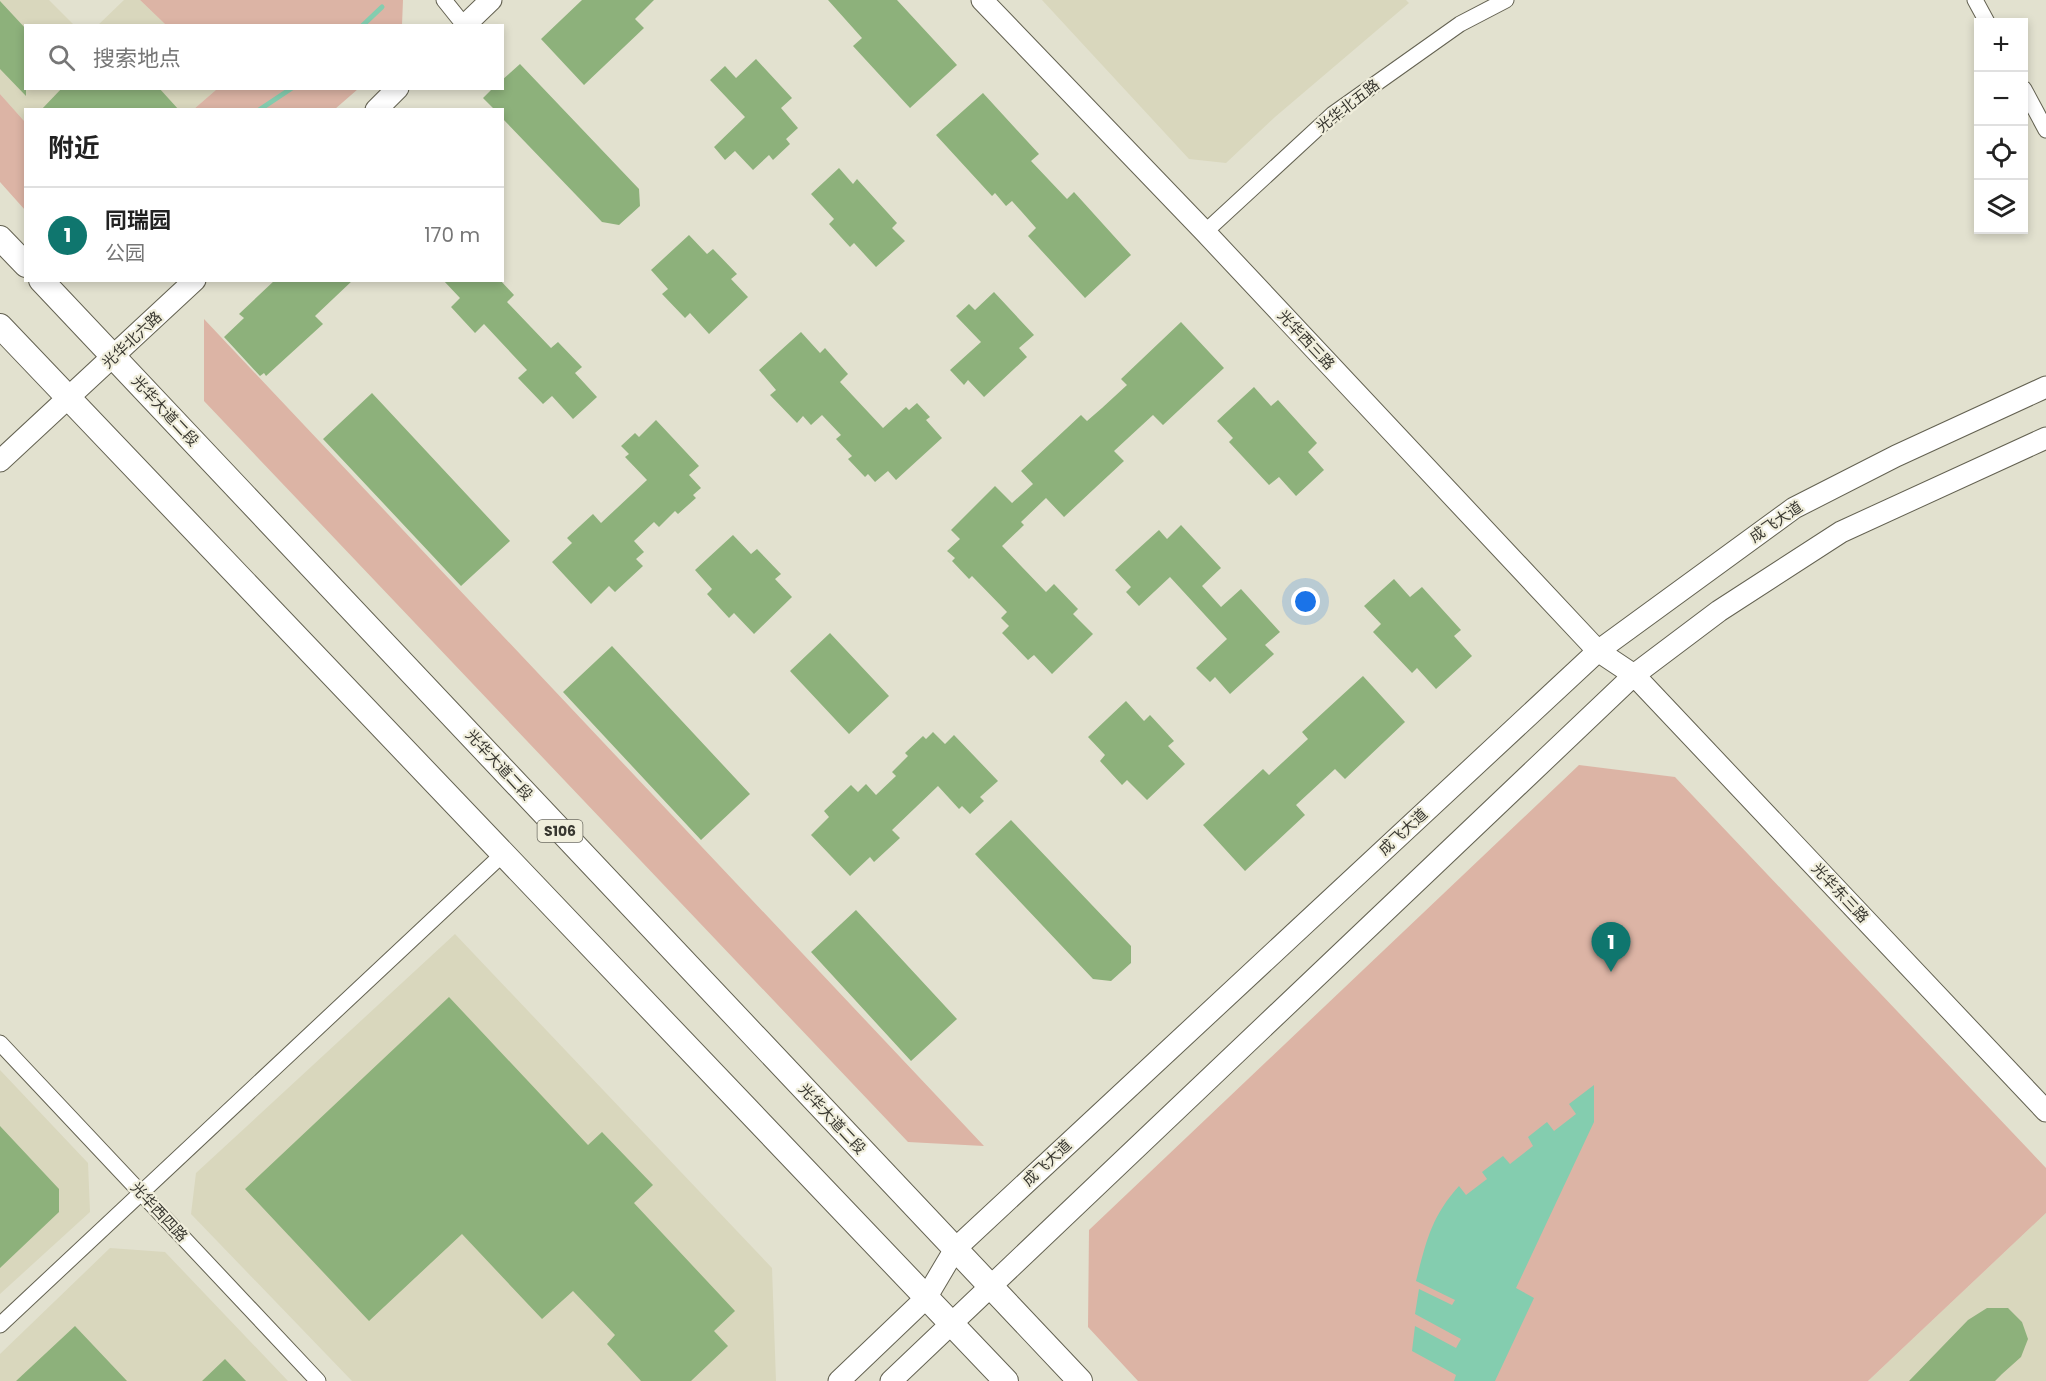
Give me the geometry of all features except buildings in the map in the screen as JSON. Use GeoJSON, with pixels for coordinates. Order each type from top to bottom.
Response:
{"type":"FeatureCollection","features":[{"type":"Feature","properties":{"kind":"main road"},"geometry":{"type":"LineString","coordinates":[[465,24],[491,0]]}},
{"type":"Feature","properties":{"kind":"main road","name":"光华西三路"},"geometry":{"type":"LineString","coordinates":[[982,0],[1205,232],[1598,651],[1634,675]]}},
{"type":"Feature","properties":{"kind":"main road"},"geometry":{"type":"LineString","coordinates":[[378,108],[396,90]]}},
{"type":"Feature","properties":{"kind":"main road"},"geometry":{"type":"LineString","coordinates":[[0,238],[24,263]]}},
{"type":"Feature","properties":{"kind":"main road","name":"光华大道二段"},"geometry":{"type":"LineString","coordinates":[[42,282],[1080,1381]]}},
{"type":"Feature","properties":{"kind":"main road","name":"光华北六路"},"geometry":{"type":"LineString","coordinates":[[0,461],[193,282]]}},
{"type":"Feature","properties":{"kind":"main road"},"geometry":{"type":"LineString","coordinates":[[0,326],[1005,1381]]}},
{"type":"Feature","properties":{"kind":"main road","name":"成飞大道"},"geometry":{"type":"LineString","coordinates":[[839,1381],[926,1298],[955,1250],[1598,651],[1794,508],[1896,456],[2046,387]]}},
{"type":"Feature","properties":{"kind":"main road"},"geometry":{"type":"LineString","coordinates":[[891,1381],[1634,675],[1719,611],[1841,532],[2046,438]]}},
{"type":"Feature","properties":{"kind":"main road","name":"光华东三路"},"geometry":{"type":"LineString","coordinates":[[1634,675],[2046,1111]]}},
{"type":"Feature","properties":{"kind":"street"},"geometry":{"type":"LineString","coordinates":[[444,0],[463,24]]}},
{"type":"Feature","properties":{"kind":"street","name":"光华北五路"},"geometry":{"type":"LineString","coordinates":[[1205,232],[1333,114],[1460,24],[1506,0]]}},
{"type":"Feature","properties":{"kind":"street"},"geometry":{"type":"LineString","coordinates":[[1975,0],[1986,18]]}},
{"type":"Feature","properties":{"kind":"street"},"geometry":{"type":"LineString","coordinates":[[2028,96],[2046,130]]}},
{"type":"Feature","properties":{"kind":"street"},"geometry":{"type":"LineString","coordinates":[[0,1325],[503,854]]}},
{"type":"Feature","properties":{"kind":"street","name":"光华西四路"},"geometry":{"type":"LineString","coordinates":[[0,1043],[318,1381]]}},
{"type":"Feature","properties":{"kind":"shaded area"},"geometry":{"type":"Polygon","coordinates":[[[0,0],[49,0],[73,24],[24,24],[24,90],[216,90],[195,108],[24,108],[24,121],[0,94],[0,0]]]}},
{"type":"Feature","properties":{"kind":"shaded area"},"geometry":{"type":"Polygon","coordinates":[[[124,0],[140,0],[165,24],[99,24],[124,0]]]}},
{"type":"Feature","properties":{"kind":"shaded area"},"geometry":{"type":"Polygon","coordinates":[[[140,0],[403,0],[402,24],[165,24],[140,0]]]}},
{"type":"Feature","properties":{"kind":"shaded area"},"geometry":{"type":"Polygon","coordinates":[[[1042,0],[1406,0],[1409,3],[1275,117],[1226,163],[1189,159],[1042,0]]]}},
{"type":"Feature","properties":{"kind":"shaded area"},"geometry":{"type":"Polygon","coordinates":[[[216,90],[357,90],[336,108],[195,108],[216,90]]]}},
{"type":"Feature","properties":{"kind":"shaded area"},"geometry":{"type":"Polygon","coordinates":[[[0,94],[24,121],[24,209],[0,182],[0,94]]]}},
{"type":"Feature","properties":{"kind":"shaded area"},"geometry":{"type":"Polygon","coordinates":[[[204,319],[984,1146],[908,1142],[204,401],[204,319]]]}},
{"type":"Feature","properties":{"kind":"shaded area"},"geometry":{"type":"Polygon","coordinates":[[[1579,765],[1675,777],[2046,1168],[2046,1213],[1868,1381],[1138,1381],[1088,1327],[1089,1230],[1579,765]]]}},
{"type":"Feature","properties":{"kind":"shaded area"},"geometry":{"type":"Polygon","coordinates":[[[455,934],[772,1268],[776,1381],[352,1381],[191,1214],[196,1173],[455,934]]]}},
{"type":"Feature","properties":{"kind":"shaded area"},"geometry":{"type":"Polygon","coordinates":[[[0,1070],[88,1163],[90,1212],[0,1294],[0,1070]]]}},
{"type":"Feature","properties":{"kind":"shaded area"},"geometry":{"type":"Polygon","coordinates":[[[1594,1085],[1594,1122],[1516,1288],[1534,1298],[1495,1381],[1454,1381],[1456,1375],[1412,1351],[1415,1326],[1456,1348],[1461,1339],[1415,1314],[1419,1289],[1452,1305],[1455,1300],[1416,1281],[1436,1219],[1459,1186],[1466,1195],[1487,1179],[1482,1172],[1503,1156],[1510,1164],[1533,1146],[1528,1137],[1547,1122],[1554,1131],[1576,1114],[1569,1104],[1594,1085]]]}},
{"type":"Feature","properties":{"kind":"shaded area"},"geometry":{"type":"Polygon","coordinates":[[[2046,1213],[2046,1381],[1868,1381],[2046,1213]]]}},
{"type":"Feature","properties":{"kind":"shaded area"},"geometry":{"type":"Polygon","coordinates":[[[110,1248],[165,1252],[288,1381],[0,1381],[0,1354],[110,1248]]]}},
{"type":"Feature","properties":{"kind":"waterway"},"geometry":{"type":"LineString","coordinates":[[364,24],[382,7]]}},
{"type":"Feature","properties":{"kind":"waterway"},"geometry":{"type":"LineString","coordinates":[[262,108],[289,90]]}},
{"type":"Feature","properties":{"kind":"place","name":"同瑞园"},"geometry":{"type":"Point","coordinates":[1611,972]}}]}
